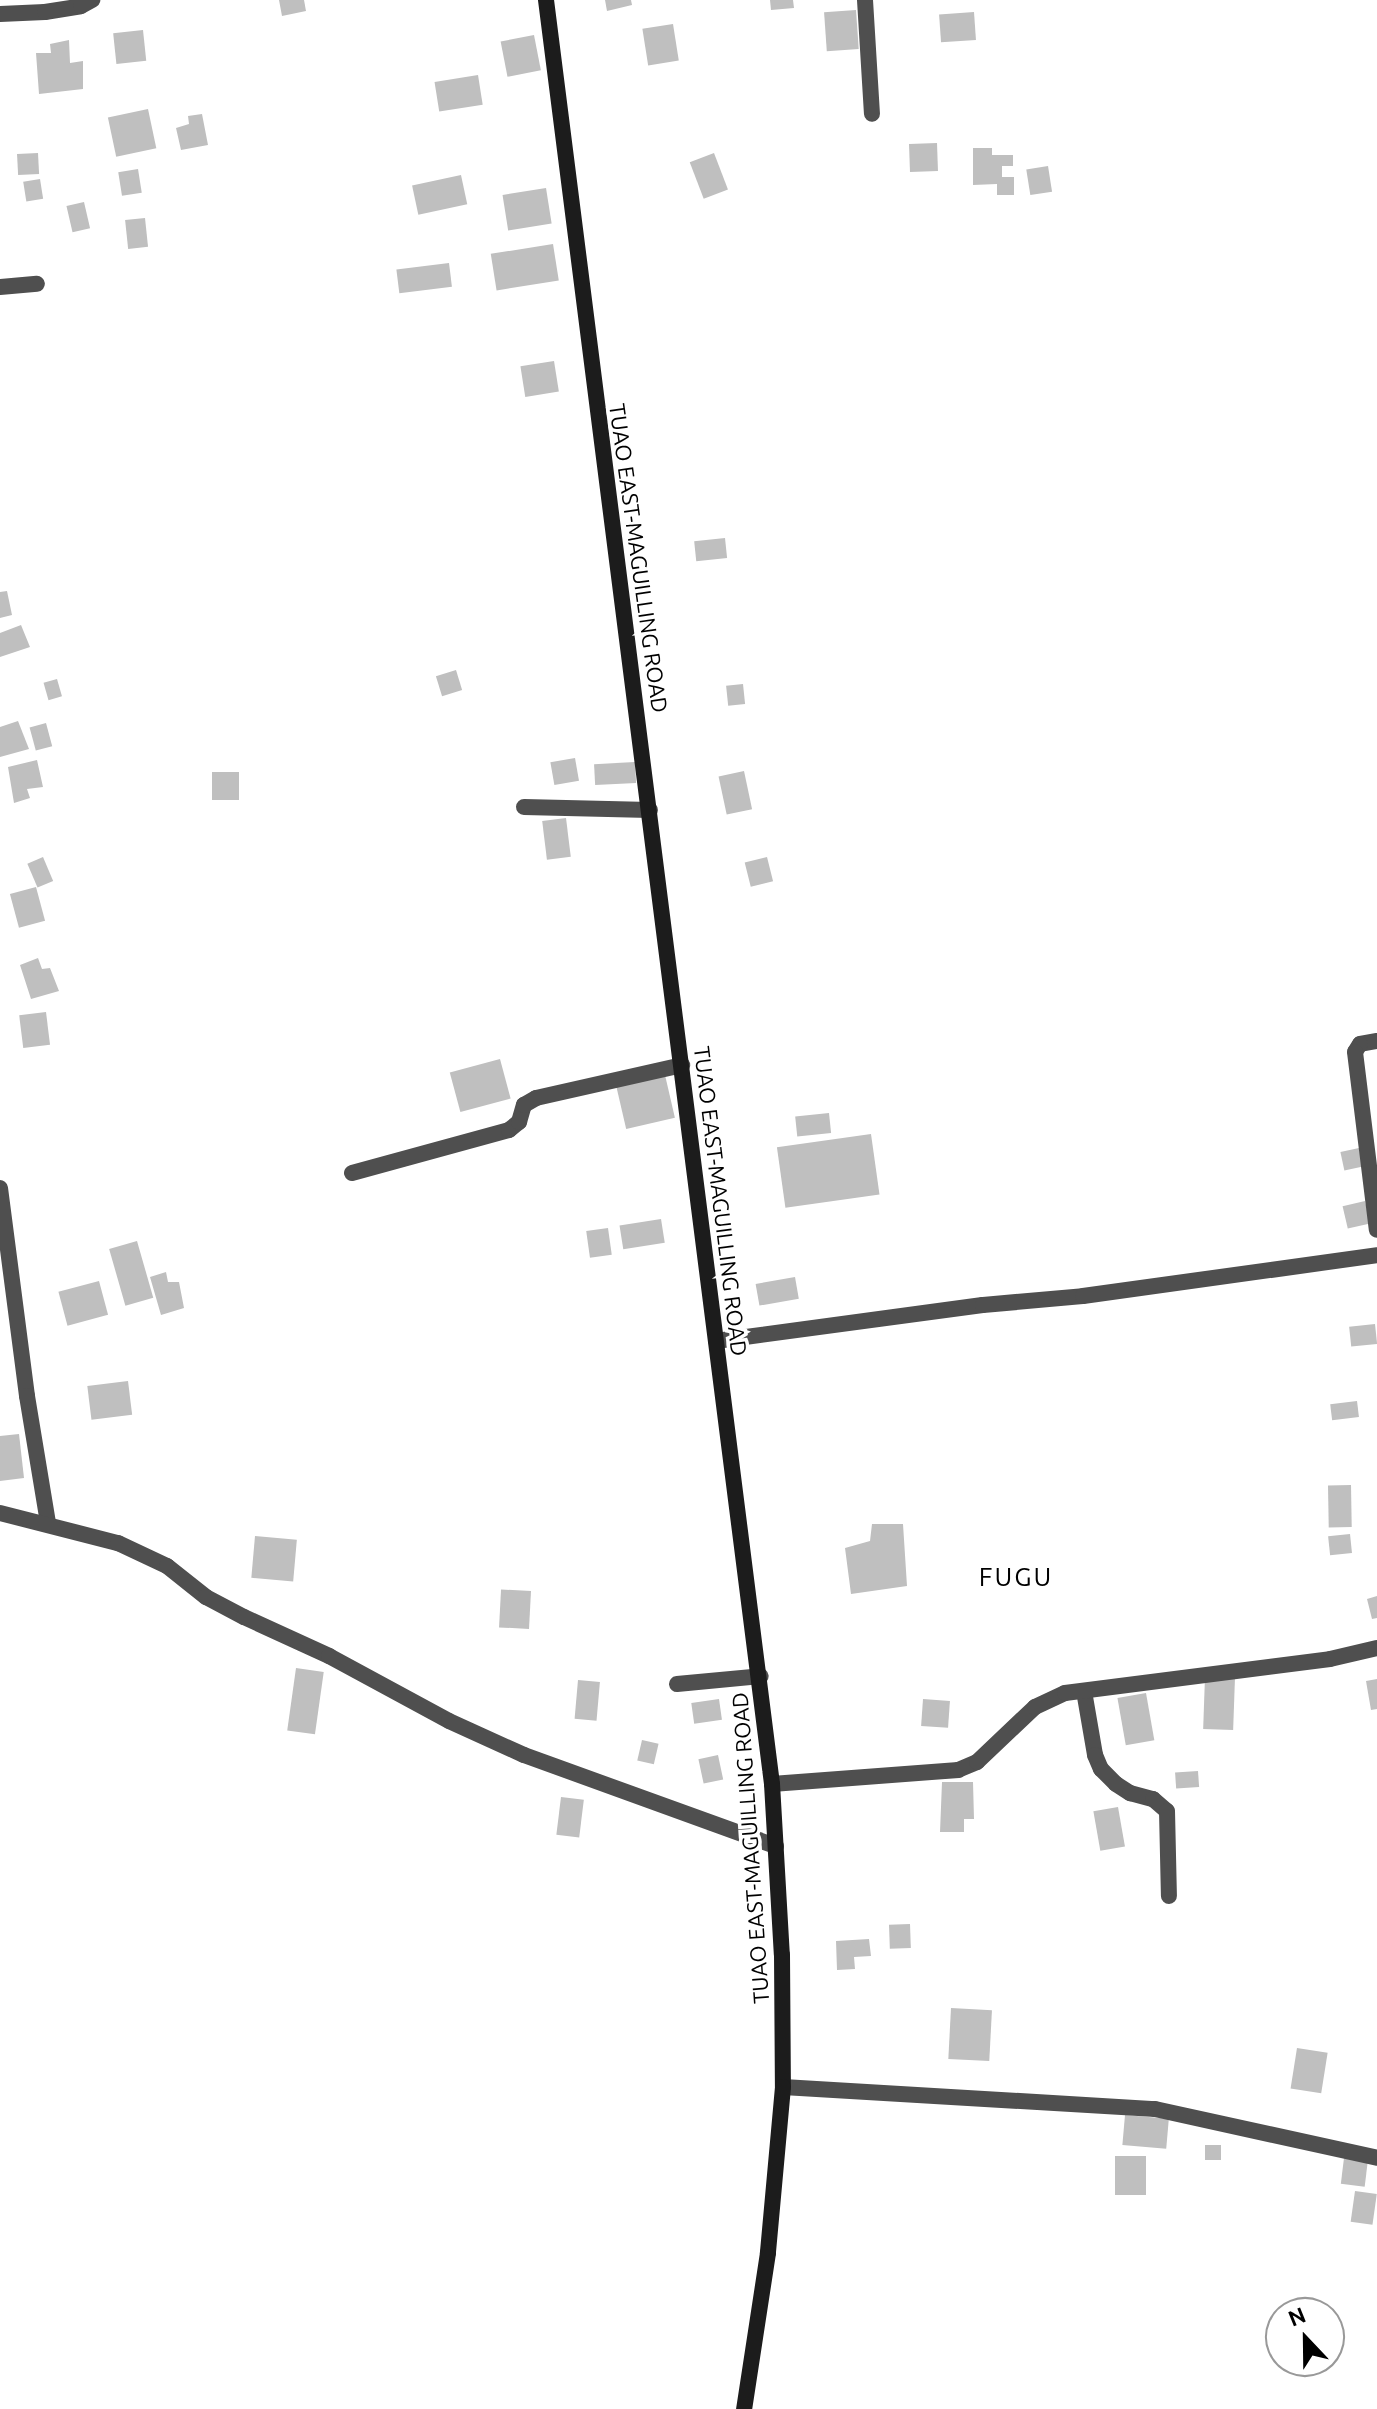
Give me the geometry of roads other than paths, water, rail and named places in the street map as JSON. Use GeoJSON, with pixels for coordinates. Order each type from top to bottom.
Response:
{"type":"FeatureCollection","features":[{"type":"Feature","properties":{"kind":"main road","name":"TUAO EAST-MAGUILLING ROAD"},"geometry":{"type":"LineString","coordinates":[[546,0],[761,1676],[772,1784],[782,1955],[783,2087],[768,2253],[744,2409]]}},
{"type":"Feature","properties":{"kind":"street"},"geometry":{"type":"LineString","coordinates":[[0,14],[45,12],[81,6],[92,0]]}},
{"type":"Feature","properties":{"kind":"street"},"geometry":{"type":"LineString","coordinates":[[865,0],[872,114]]}},
{"type":"Feature","properties":{"kind":"street"},"geometry":{"type":"LineString","coordinates":[[0,287],[37,284]]}},
{"type":"Feature","properties":{"kind":"street"},"geometry":{"type":"LineString","coordinates":[[524,807],[650,810]]}},
{"type":"Feature","properties":{"kind":"street"},"geometry":{"type":"LineString","coordinates":[[1377,1041],[1360,1044],[1355,1052],[1377,1230]]}},
{"type":"Feature","properties":{"kind":"street"},"geometry":{"type":"LineString","coordinates":[[352,1173],[509,1130],[519,1122],[524,1105],[536,1098],[682,1065]]}},
{"type":"Feature","properties":{"kind":"street"},"geometry":{"type":"LineString","coordinates":[[0,1188],[27,1396],[48,1523]]}},
{"type":"Feature","properties":{"kind":"street"},"geometry":{"type":"LineString","coordinates":[[716,1341],[983,1305],[1098,1294],[1377,1255]]}},
{"type":"Feature","properties":{"kind":"street"},"geometry":{"type":"LineString","coordinates":[[0,1513],[118,1543],[167,1566],[206,1597],[329,1656],[449,1721],[524,1755],[776,1846]]}},
{"type":"Feature","properties":{"kind":"street"},"geometry":{"type":"LineString","coordinates":[[772,1784],[958,1770],[977,1762],[1035,1707],[1065,1693],[1330,1659],[1377,1648]]}},
{"type":"Feature","properties":{"kind":"street"},"geometry":{"type":"LineString","coordinates":[[677,1684],[761,1676]]}},
{"type":"Feature","properties":{"kind":"street"},"geometry":{"type":"LineString","coordinates":[[1084,1691],[1092,1741],[1101,1769],[1130,1793],[1153,1799],[1167,1811],[1169,1896]]}},
{"type":"Feature","properties":{"kind":"street"},"geometry":{"type":"LineString","coordinates":[[783,2087],[1155,2109],[1377,2158]]}},
{"type":"Feature","properties":{"kind":"district","name":"FUGU"},"geometry":{"type":"Point","coordinates":[1016,1577]}}]}
